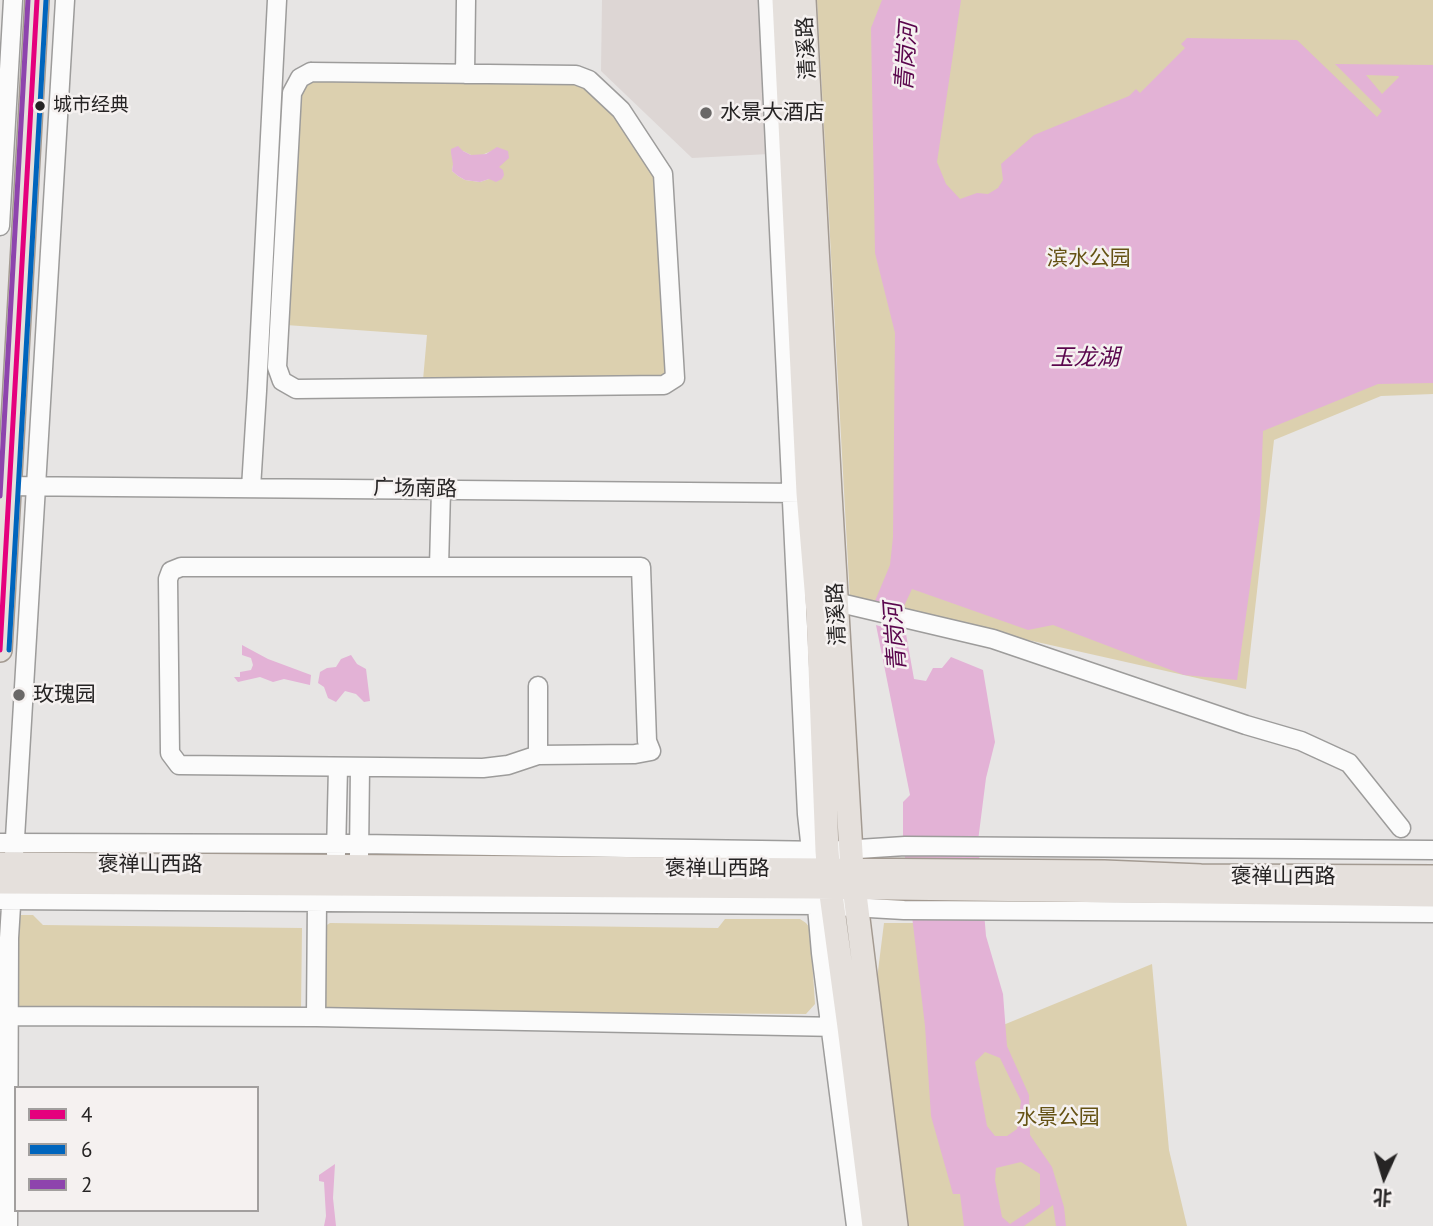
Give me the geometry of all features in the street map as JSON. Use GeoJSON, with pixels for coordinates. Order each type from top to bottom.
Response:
{"type":"FeatureCollection","features":[{"type":"Feature","properties":{"kind":"main road"},"geometry":{"type":"LineString","coordinates":[[0,650],[5,486],[37,0]]}},
{"type":"Feature","properties":{"kind":"main road","name":"清溪路"},"geometry":{"type":"LineString","coordinates":[[784,0],[818,613],[822,878],[840,1027],[874,1226]]}},
{"type":"Feature","properties":{"kind":"main road","name":"清溪路"},"geometry":{"type":"LineString","coordinates":[[804,0],[810,493],[836,602],[853,878],[896,1226]]}},
{"type":"Feature","properties":{"kind":"main road","name":"褒禅山西路"},"geometry":{"type":"LineString","coordinates":[[6,872],[336,855],[822,878]]}},
{"type":"Feature","properties":{"kind":"main road","name":"褒禅山西路"},"geometry":{"type":"LineString","coordinates":[[6,872],[993,880],[1433,895]]}},
{"type":"Feature","properties":{"kind":"main road","name":"褒禅山西路"},"geometry":{"type":"LineString","coordinates":[[993,880],[1104,872],[1214,876],[1433,877]]}},
{"type":"Feature","properties":{"kind":"street"},"geometry":{"type":"LineString","coordinates":[[0,226],[13,0]]}},
{"type":"Feature","properties":{"kind":"street"},"geometry":{"type":"LineString","coordinates":[[8,1226],[9,938],[6,872],[36,486],[65,0]]}},
{"type":"Feature","properties":{"kind":"street"},"geometry":{"type":"LineString","coordinates":[[251,488],[277,0]]}},
{"type":"Feature","properties":{"kind":"street"},"geometry":{"type":"LineString","coordinates":[[465,74],[466,0]]}},
{"type":"Feature","properties":{"kind":"street"},"geometry":{"type":"LineString","coordinates":[[768,0],[810,493]]}},
{"type":"Feature","properties":{"kind":"street"},"geometry":{"type":"LineString","coordinates":[[311,72],[465,74],[576,75],[589,80],[621,110],[663,174],[675,378],[664,385],[296,389],[282,381],[277,367],[291,107],[292,93],[300,78],[311,72]]}},
{"type":"Feature","properties":{"kind":"street","name":"广场南路"},"geometry":{"type":"LineString","coordinates":[[5,486],[810,493]]}},
{"type":"Feature","properties":{"kind":"street"},"geometry":{"type":"LineString","coordinates":[[439,567],[441,489]]}},
{"type":"Feature","properties":{"kind":"street"},"geometry":{"type":"LineString","coordinates":[[181,567],[439,567],[641,567],[648,741],[651,751],[635,754],[538,755],[508,765],[483,768],[180,765],[170,753],[168,579],[172,571],[181,567]]}},
{"type":"Feature","properties":{"kind":"street"},"geometry":{"type":"LineString","coordinates":[[836,602],[993,639],[1246,725],[1301,741],[1349,763],[1401,828]]}},
{"type":"Feature","properties":{"kind":"street"},"geometry":{"type":"LineString","coordinates":[[538,686],[538,755]]}},
{"type":"Feature","properties":{"kind":"street"},"geometry":{"type":"LineString","coordinates":[[336,855],[338,767]]}},
{"type":"Feature","properties":{"kind":"street"},"geometry":{"type":"LineString","coordinates":[[359,856],[360,767]]}},
{"type":"Feature","properties":{"kind":"street"},"geometry":{"type":"LineString","coordinates":[[853,878],[905,845],[1433,850]]}},
{"type":"Feature","properties":{"kind":"street"},"geometry":{"type":"LineString","coordinates":[[6,872],[317,901],[853,878],[904,910],[1433,913]]}},
{"type":"Feature","properties":{"kind":"street"},"geometry":{"type":"LineString","coordinates":[[316,1017],[317,901]]}},
{"type":"Feature","properties":{"kind":"street"},"geometry":{"type":"LineString","coordinates":[[0,1016],[316,1017],[840,1027],[856,1226]]}},
{"type":"Feature","properties":{"kind":"shaded area","name":"水景大酒店"},"geometry":{"type":"Polygon","coordinates":[[[602,0],[764,0],[769,154],[692,158],[601,71],[602,0]]]}},
{"type":"Feature","properties":{"kind":"green space","name":"玉龙湖"},"geometry":{"type":"Polygon","coordinates":[[[817,0],[1433,0],[1433,394],[1381,396],[1274,440],[1246,689],[850,600],[817,0]]]}},
{"type":"Feature","properties":{"kind":"green space"},"geometry":{"type":"Polygon","coordinates":[[[313,77],[578,81],[606,101],[656,176],[668,379],[423,380],[427,335],[286,325],[298,92],[313,77]],[[463,151],[453,165],[452,171],[465,180],[480,182],[489,179],[499,167],[492,151],[479,156],[463,151]]]}},
{"type":"Feature","properties":{"kind":"green space"},"geometry":{"type":"Polygon","coordinates":[[[19,915],[33,915],[43,925],[302,928],[301,1010],[14,1008],[13,923],[19,915]]]}},
{"type":"Feature","properties":{"kind":"green space"},"geometry":{"type":"Polygon","coordinates":[[[725,919],[800,919],[806,923],[810,928],[815,1004],[806,1014],[327,1011],[321,1005],[322,928],[330,923],[718,928],[725,919]]]}},
{"type":"Feature","properties":{"kind":"green space","name":"水景公园"},"geometry":{"type":"Polygon","coordinates":[[[884,923],[976,923],[991,1030],[1152,964],[1169,1150],[1187,1226],[896,1226],[871,1027],[884,923]]]}},
{"type":"Feature","properties":{"kind":"water","name":"玉龙湖"},"geometry":{"type":"Polygon","coordinates":[[[882,0],[961,0],[937,162],[946,184],[960,199],[977,193],[988,194],[998,188],[1003,180],[1001,164],[1034,135],[1129,96],[1136,89],[1140,93],[1185,48],[1181,44],[1187,38],[1297,40],[1377,117],[1382,111],[1335,64],[1433,65],[1433,383],[1378,384],[1263,431],[1260,515],[1237,680],[1184,675],[1053,625],[1028,630],[912,589],[904,606],[875,601],[890,565],[893,537],[895,333],[875,253],[871,28],[882,0]],[[1366,75],[1382,94],[1398,76],[1366,75]]]}},
{"type":"Feature","properties":{"kind":"water"},"geometry":{"type":"Polygon","coordinates":[[[458,146],[471,155],[486,154],[497,147],[508,151],[509,158],[499,167],[503,170],[502,179],[496,182],[489,179],[480,182],[458,176],[452,171],[451,149],[458,146]]]}},
{"type":"Feature","properties":{"kind":"water","name":"青岗河"},"geometry":{"type":"Polygon","coordinates":[[[876,625],[906,634],[914,679],[926,681],[933,668],[942,668],[951,657],[983,670],[995,742],[986,778],[978,841],[986,936],[1003,994],[1007,1046],[1029,1095],[1030,1135],[1052,1167],[1064,1207],[1066,1226],[1056,1226],[1053,1205],[1024,1226],[964,1226],[960,1194],[953,1194],[931,1116],[925,1026],[903,840],[903,802],[910,795],[876,625]],[[985,1052],[975,1062],[987,1126],[995,1136],[1007,1136],[1017,1129],[1021,1101],[1000,1058],[985,1052]],[[1021,1162],[996,1168],[995,1180],[1002,1217],[1010,1224],[1040,1204],[1040,1174],[1021,1162]]]}},
{"type":"Feature","properties":{"kind":"water"},"geometry":{"type":"Polygon","coordinates":[[[242,645],[268,659],[311,675],[310,685],[284,679],[273,682],[260,677],[238,682],[234,677],[240,677],[240,672],[251,670],[253,665],[251,658],[242,655],[242,645]]]}},
{"type":"Feature","properties":{"kind":"water"},"geometry":{"type":"Polygon","coordinates":[[[351,655],[357,664],[366,669],[370,701],[364,702],[356,694],[345,691],[336,702],[328,698],[324,687],[318,683],[320,672],[336,667],[341,659],[351,655]]]}},
{"type":"Feature","properties":{"kind":"water"},"geometry":{"type":"Polygon","coordinates":[[[335,1164],[333,1198],[336,1226],[324,1226],[324,1182],[319,1181],[319,1175],[335,1164]]]}},
{"type":"Feature","properties":{"kind":"transit line","name":"2"},"geometry":{"type":"LineString","coordinates":[[0,496],[28,0]]}},
{"type":"Feature","properties":{"kind":"transit line","name":"4"},"geometry":{"type":"LineString","coordinates":[[0,650],[37,0]]}},
{"type":"Feature","properties":{"kind":"transit line","name":"6"},"geometry":{"type":"LineString","coordinates":[[9,650],[46,0]]}},
{"type":"Feature","properties":{"kind":"place","name":"城市经典"},"geometry":{"type":"Point","coordinates":[40,106]}},
{"type":"Feature","properties":{"kind":"place","name":"水景大酒店"},"geometry":{"type":"Point","coordinates":[706,113]}},
{"type":"Feature","properties":{"kind":"place","name":"玫瑰园"},"geometry":{"type":"Point","coordinates":[19,695]}},
{"type":"Feature","properties":{"kind":"park label","name":"滨水公园"},"geometry":{"type":"Point","coordinates":[1089,259]}}]}
